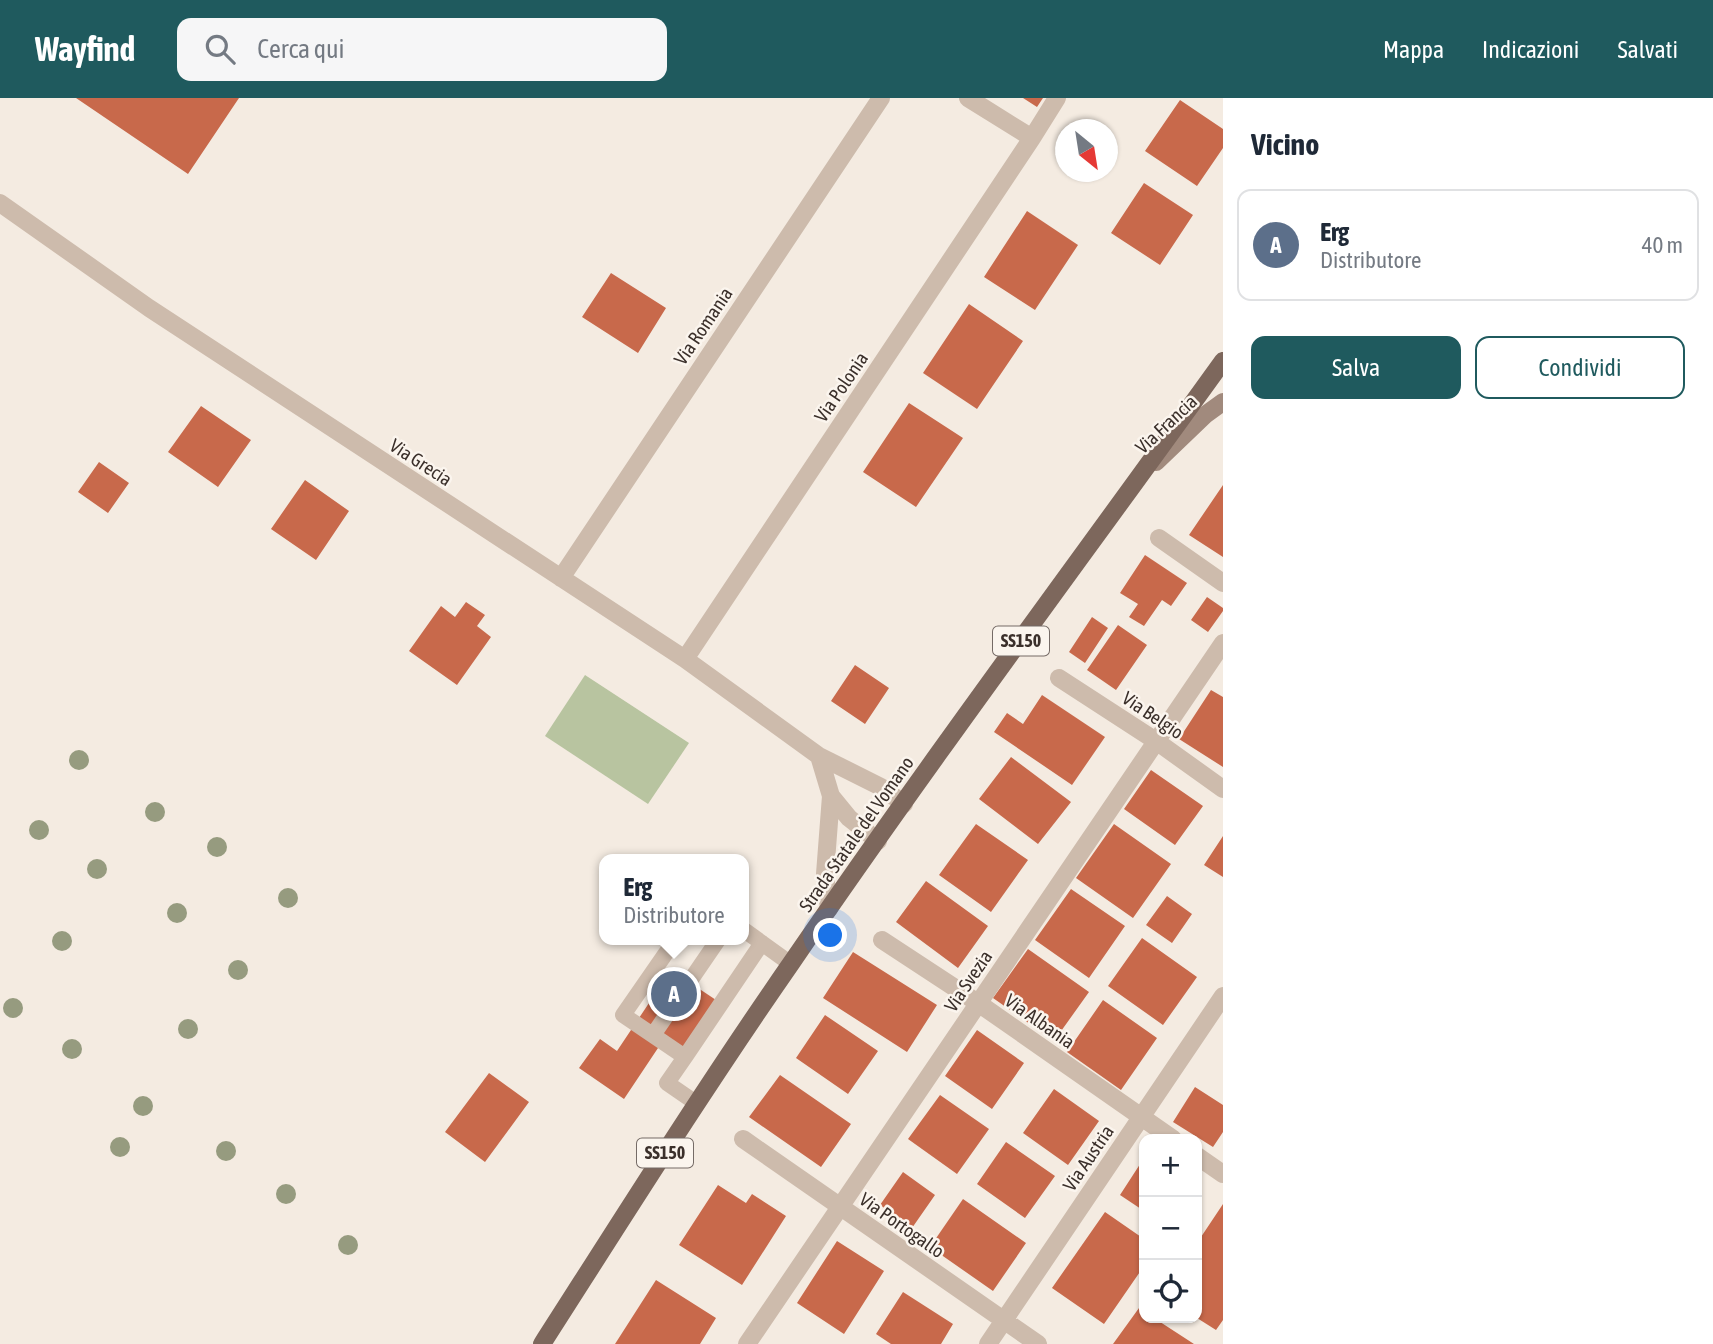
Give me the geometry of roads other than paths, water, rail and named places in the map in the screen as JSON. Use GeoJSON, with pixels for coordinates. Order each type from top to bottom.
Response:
{"type":"FeatureCollection","features":[{"type":"Feature","properties":{"kind":"main road","name":"Strada Statale del Vomano"},"geometry":{"type":"LineString","coordinates":[[542,1344],[696,1103],[790,964],[1223,361]]}},
{"type":"Feature","properties":{"kind":"main road","name":"Via Francia"},"geometry":{"type":"LineString","coordinates":[[1138,478],[1205,415],[1223,402]]}},
{"type":"Feature","properties":{"kind":"street","name":"Via Romania"},"geometry":{"type":"LineString","coordinates":[[561,578],[881,98]]}},
{"type":"Feature","properties":{"kind":"street"},"geometry":{"type":"LineString","coordinates":[[968,98],[1032,138]]}},
{"type":"Feature","properties":{"kind":"street","name":"Via Polonia"},"geometry":{"type":"LineString","coordinates":[[685,659],[1057,98]]}},
{"type":"Feature","properties":{"kind":"street","name":"Via Grecia"},"geometry":{"type":"LineString","coordinates":[[0,203],[149,308],[685,659],[819,756],[881,787],[904,804]]}},
{"type":"Feature","properties":{"kind":"street"},"geometry":{"type":"LineString","coordinates":[[1159,538],[1223,583]]}},
{"type":"Feature","properties":{"kind":"street","name":"Via Svezia"},"geometry":{"type":"LineString","coordinates":[[747,1344],[1223,643]]}},
{"type":"Feature","properties":{"kind":"street","name":"Via Belgio"},"geometry":{"type":"LineString","coordinates":[[1059,678],[1156,741],[1223,789]]}},
{"type":"Feature","properties":{"kind":"street"},"geometry":{"type":"LineString","coordinates":[[819,756],[831,796],[825,874],[829,909]]}},
{"type":"Feature","properties":{"kind":"street"},"geometry":{"type":"LineString","coordinates":[[831,796],[849,818],[878,841]]}},
{"type":"Feature","properties":{"kind":"street","name":"Via Albania"},"geometry":{"type":"LineString","coordinates":[[882,940],[978,1003],[1166,1134]]}},
{"type":"Feature","properties":{"kind":"street","name":"Via Austria"},"geometry":{"type":"LineString","coordinates":[[988,1344],[1223,996]]}},
{"type":"Feature","properties":{"kind":"street","name":"Via Portogallo"},"geometry":{"type":"LineString","coordinates":[[743,1139],[1038,1344]]}},
{"type":"Feature","properties":{"kind":"street"},"geometry":{"type":"LineString","coordinates":[[1202,1159],[1223,1174]]}},
{"type":"Feature","properties":{"kind":"lane"},"geometry":{"type":"LineString","coordinates":[[749,934],[790,964]]}},
{"type":"Feature","properties":{"kind":"lane"},"geometry":{"type":"LineString","coordinates":[[696,1103],[667,1083],[762,943]]}},
{"type":"Feature","properties":{"kind":"lane"},"geometry":{"type":"LineString","coordinates":[[672,945],[624,1015],[685,1057]]}},
{"type":"Feature","properties":{"kind":"lane"},"geometry":{"type":"LineString","coordinates":[[653,1035],[715,945]]}},
{"type":"Feature","properties":{"kind":"place","name":"Erg"},"geometry":{"type":"Point","coordinates":[674,994]}}]}
